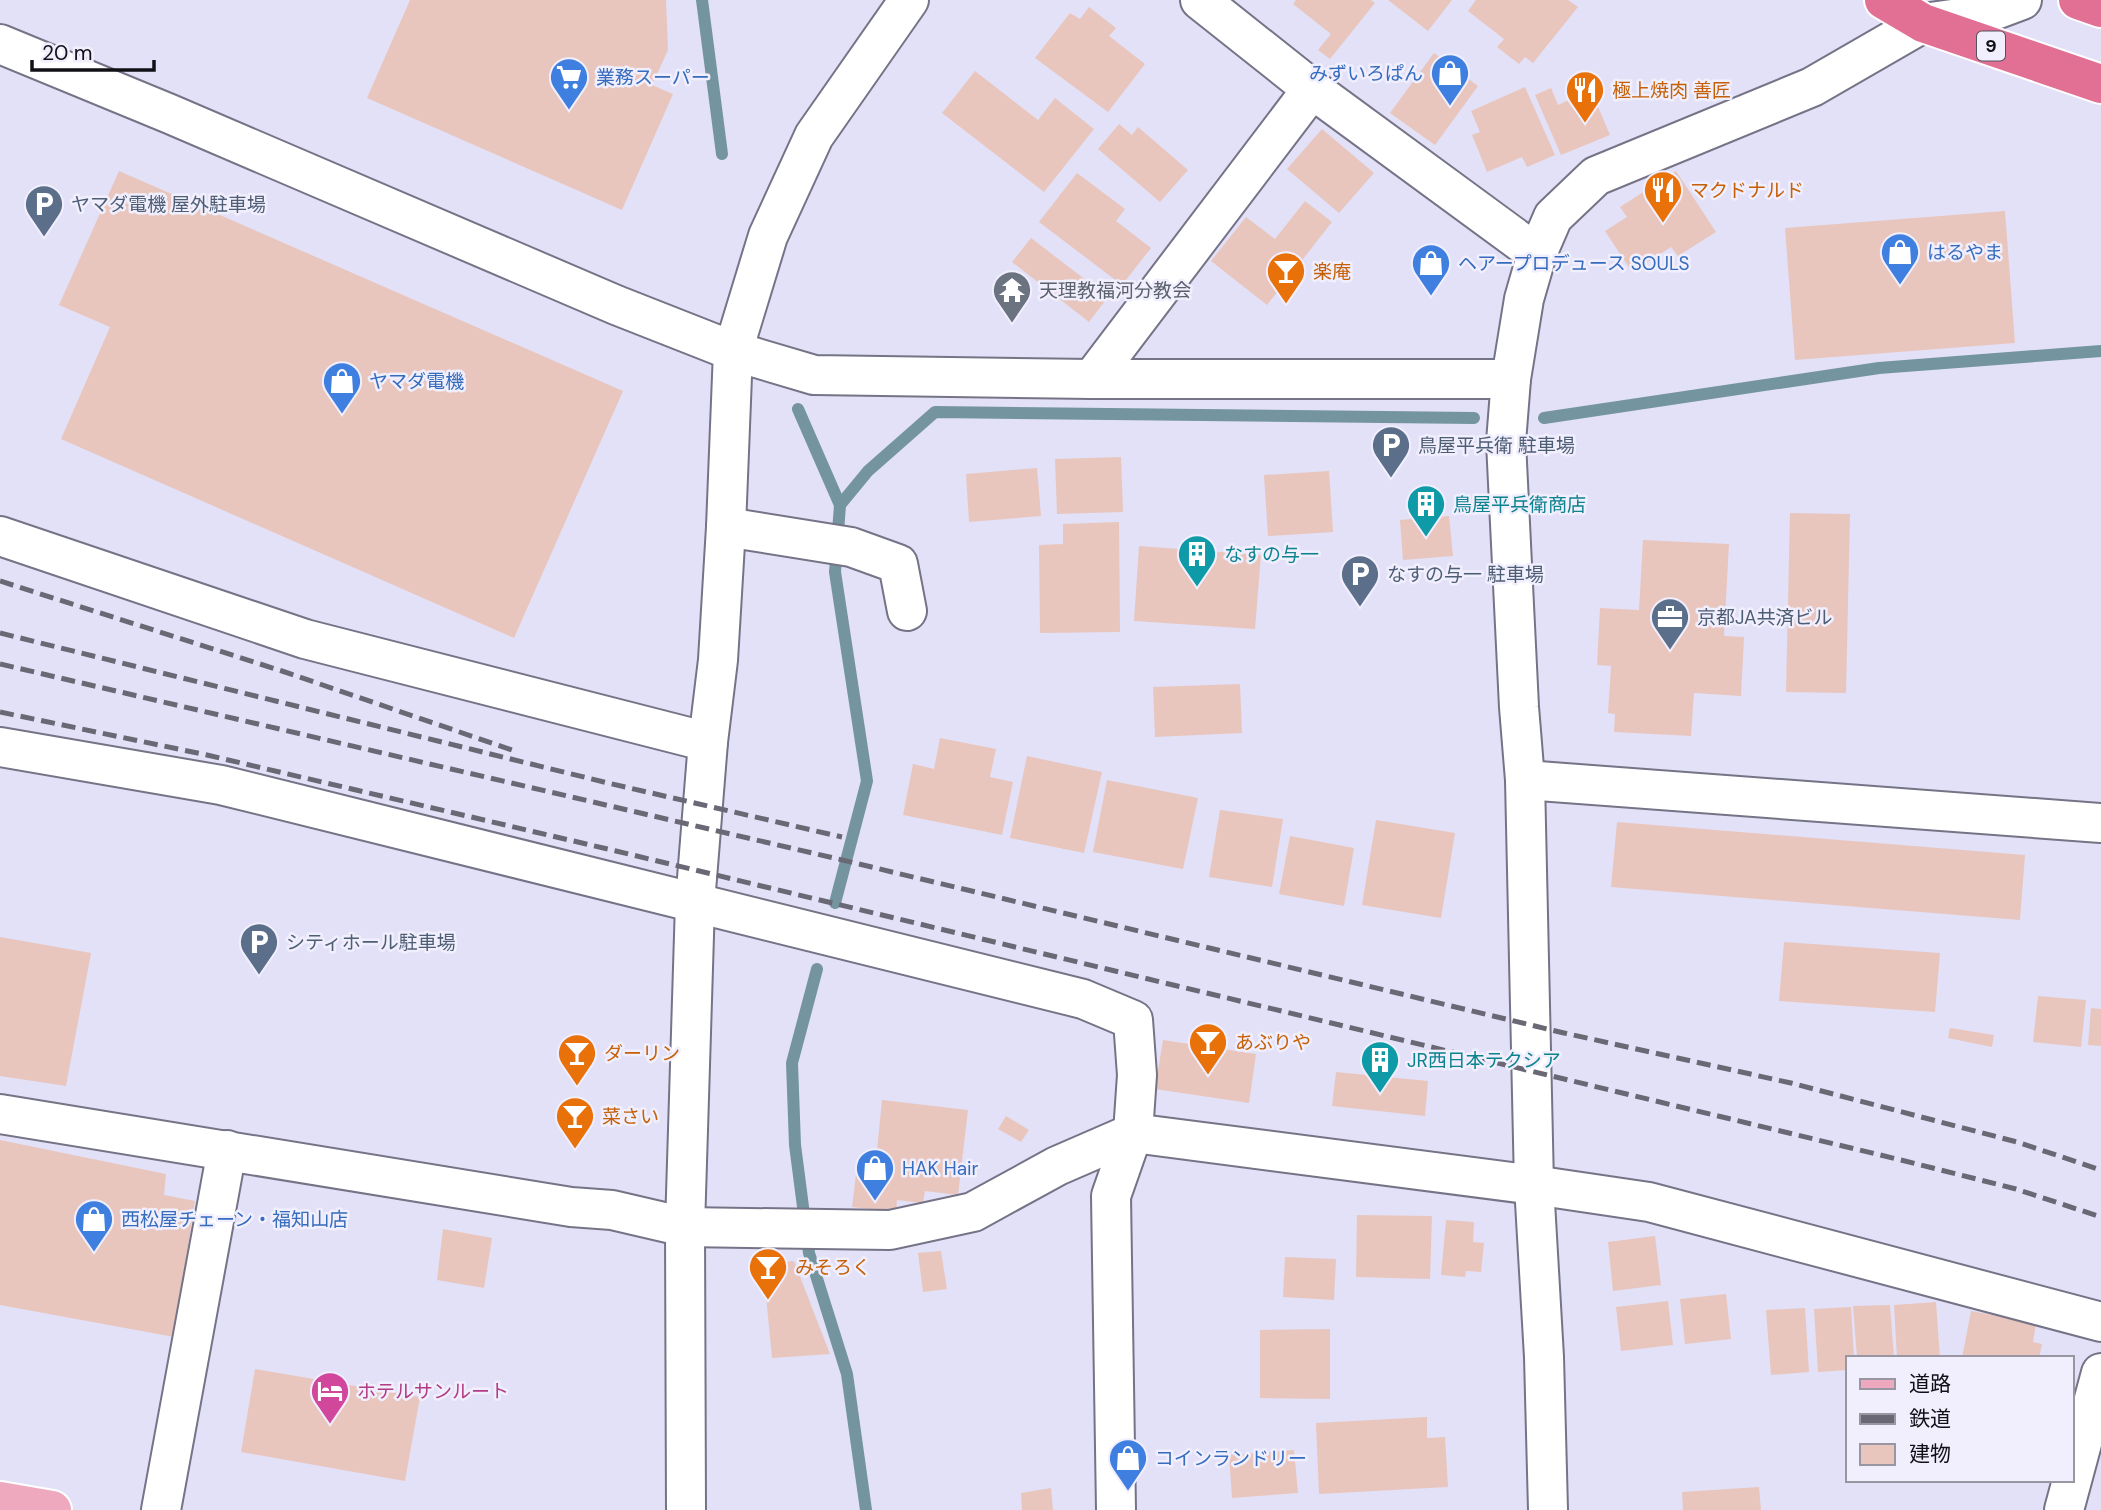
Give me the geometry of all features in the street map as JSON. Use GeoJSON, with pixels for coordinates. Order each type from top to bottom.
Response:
{"type":"FeatureCollection","features":[{"type":"Feature","properties":{"kind":"highway","name":"9"},"geometry":{"type":"LineString","coordinates":[[1884,0],[1923,23],[2101,84]]}},
{"type":"Feature","properties":{"kind":"highway"},"geometry":{"type":"LineString","coordinates":[[2078,0],[2101,8]]}},
{"type":"Feature","properties":{"kind":"main road"},"geometry":{"type":"LineString","coordinates":[[0,1501],[52,1510]]}},
{"type":"Feature","properties":{"kind":"street"},"geometry":{"type":"LineString","coordinates":[[686,1510],[685,1227],[695,902],[708,742],[718,660],[733,351],[768,236],[814,136],[909,0]]}},
{"type":"Feature","properties":{"kind":"street"},"geometry":{"type":"LineString","coordinates":[[1200,0],[1312,89],[1537,254]]}},
{"type":"Feature","properties":{"kind":"street"},"geometry":{"type":"LineString","coordinates":[[1548,1510],[1544,1357],[1534,1185],[1525,780],[1506,442],[1511,379],[1524,299],[1537,254],[1553,217],[1596,176],[1812,87],[1923,23],[1982,15],[2022,0]]}},
{"type":"Feature","properties":{"kind":"street"},"geometry":{"type":"LineString","coordinates":[[0,44],[195,124],[616,305],[733,351],[814,375],[1092,379],[1511,379]]}},
{"type":"Feature","properties":{"kind":"street"},"geometry":{"type":"LineString","coordinates":[[1092,379],[1312,89]]}},
{"type":"Feature","properties":{"kind":"street"},"geometry":{"type":"LineString","coordinates":[[726,527],[851,547],[898,564],[907,611]]}},
{"type":"Feature","properties":{"kind":"street"},"geometry":{"type":"LineString","coordinates":[[0,536],[305,639],[708,742]]}},
{"type":"Feature","properties":{"kind":"street"},"geometry":{"type":"LineString","coordinates":[[0,747],[221,785],[1083,999],[1133,1020],[1137,1074],[1133,1133],[1111,1196],[1116,1510]]}},
{"type":"Feature","properties":{"kind":"street"},"geometry":{"type":"LineString","coordinates":[[1525,780],[2101,823]]}},
{"type":"Feature","properties":{"kind":"street"},"geometry":{"type":"LineString","coordinates":[[0,1114],[571,1207],[612,1210],[685,1227],[890,1230],[973,1212],[1058,1166],[1133,1133],[1649,1202],[2101,1322]]}},
{"type":"Feature","properties":{"kind":"street"},"geometry":{"type":"LineString","coordinates":[[161,1510],[227,1150]]}},
{"type":"Feature","properties":{"kind":"street"},"geometry":{"type":"LineString","coordinates":[[2073,1477],[2101,1373]]}},
{"type":"Feature","properties":{"kind":"street"},"geometry":{"type":"LineString","coordinates":[[2064,1510],[2072,1482]]}},
{"type":"Feature","properties":{"kind":"building"},"geometry":{"type":"Polygon","coordinates":[[[410,0],[666,0],[668,50],[652,85],[673,94],[622,210],[367,98],[410,0]]]}},
{"type":"Feature","properties":{"kind":"building"},"geometry":{"type":"Polygon","coordinates":[[[1296,0],[1371,0],[1375,3],[1330,59],[1318,50],[1331,34],[1293,4],[1296,0]]]}},
{"type":"Feature","properties":{"kind":"building"},"geometry":{"type":"Polygon","coordinates":[[[1388,0],[1452,0],[1428,31],[1388,0]]]}},
{"type":"Feature","properties":{"kind":"building"},"geometry":{"type":"Polygon","coordinates":[[[1476,0],[1568,0],[1578,7],[1533,63],[1525,57],[1519,64],[1497,47],[1504,39],[1468,11],[1476,0]]]}},
{"type":"Feature","properties":{"kind":"building"},"geometry":{"type":"Polygon","coordinates":[[[1089,7],[1116,28],[1109,36],[1145,64],[1108,112],[1035,58],[1070,13],[1080,19],[1089,7]]]}},
{"type":"Feature","properties":{"kind":"building"},"geometry":{"type":"Polygon","coordinates":[[[1434,53],[1478,86],[1435,145],[1390,113],[1434,53]]]}},
{"type":"Feature","properties":{"kind":"building"},"geometry":{"type":"Polygon","coordinates":[[[975,71],[1038,120],[1055,98],[1094,129],[1044,192],[942,113],[975,71]]]}},
{"type":"Feature","properties":{"kind":"building"},"geometry":{"type":"Polygon","coordinates":[[[1525,87],[1555,155],[1527,167],[1522,157],[1487,172],[1472,135],[1480,132],[1471,111],[1525,87]]]}},
{"type":"Feature","properties":{"kind":"building"},"geometry":{"type":"Polygon","coordinates":[[[1551,88],[1558,105],[1591,90],[1610,135],[1561,155],[1535,95],[1551,88]]]}},
{"type":"Feature","properties":{"kind":"building"},"geometry":{"type":"Polygon","coordinates":[[[1119,124],[1132,135],[1138,127],[1188,170],[1160,202],[1098,149],[1119,124]]]}},
{"type":"Feature","properties":{"kind":"building"},"geometry":{"type":"Polygon","coordinates":[[[1322,129],[1374,173],[1339,213],[1287,169],[1322,129]]]}},
{"type":"Feature","properties":{"kind":"building","name":"ヤマダ電機"},"geometry":{"type":"Polygon","coordinates":[[[119,171],[623,391],[514,638],[61,439],[110,327],[59,305],[119,171]]]}},
{"type":"Feature","properties":{"kind":"building","name":"マクドナルド"},"geometry":{"type":"Polygon","coordinates":[[[1676,171],[1716,232],[1678,256],[1671,247],[1632,272],[1605,231],[1627,217],[1620,207],[1676,171]]]}},
{"type":"Feature","properties":{"kind":"building"},"geometry":{"type":"Polygon","coordinates":[[[1077,173],[1125,209],[1116,221],[1151,248],[1122,285],[1039,222],[1077,173]]]}},
{"type":"Feature","properties":{"kind":"building"},"geometry":{"type":"Polygon","coordinates":[[[1305,201],[1332,222],[1267,305],[1211,261],[1246,217],[1275,239],[1305,201]]]}},
{"type":"Feature","properties":{"kind":"building","name":"はるやま"},"geometry":{"type":"Polygon","coordinates":[[[2005,211],[2015,343],[1795,360],[1785,228],[2005,211]]]}},
{"type":"Feature","properties":{"kind":"building"},"geometry":{"type":"Polygon","coordinates":[[[1031,238],[1108,297],[1089,322],[1012,262],[1031,238]]]}},
{"type":"Feature","properties":{"kind":"building"},"geometry":{"type":"Polygon","coordinates":[[[1121,457],[1123,512],[1057,514],[1055,459],[1121,457]]]}},
{"type":"Feature","properties":{"kind":"building"},"geometry":{"type":"Polygon","coordinates":[[[1037,468],[1041,516],[969,522],[966,474],[1037,468]]]}},
{"type":"Feature","properties":{"kind":"building"},"geometry":{"type":"Polygon","coordinates":[[[1329,471],[1333,532],[1268,536],[1264,475],[1329,471]]]}},
{"type":"Feature","properties":{"kind":"building"},"geometry":{"type":"Polygon","coordinates":[[[1790,513],[1850,514],[1846,693],[1786,692],[1790,513]]]}},
{"type":"Feature","properties":{"kind":"building","name":"鳥屋平兵衛商店"},"geometry":{"type":"Polygon","coordinates":[[[1449,516],[1453,556],[1403,560],[1400,520],[1449,516]]]}},
{"type":"Feature","properties":{"kind":"building"},"geometry":{"type":"Polygon","coordinates":[[[1119,522],[1120,632],[1040,633],[1039,545],[1063,544],[1063,524],[1119,522]]]}},
{"type":"Feature","properties":{"kind":"building","name":"京都JA共済ビル"},"geometry":{"type":"Polygon","coordinates":[[[1643,540],[1729,544],[1724,636],[1744,637],[1741,696],[1694,693],[1691,736],[1614,732],[1615,714],[1608,713],[1611,666],[1597,665],[1600,608],[1639,610],[1643,540]]]}},
{"type":"Feature","properties":{"kind":"building","name":"なすの与一"},"geometry":{"type":"Polygon","coordinates":[[[1139,546],[1261,555],[1255,629],[1134,621],[1139,546]]]}},
{"type":"Feature","properties":{"kind":"building"},"geometry":{"type":"Polygon","coordinates":[[[1240,684],[1242,733],[1155,737],[1153,687],[1240,684]]]}},
{"type":"Feature","properties":{"kind":"building"},"geometry":{"type":"Polygon","coordinates":[[[940,738],[996,749],[990,777],[1013,782],[1002,835],[903,815],[913,764],[934,769],[940,738]]]}},
{"type":"Feature","properties":{"kind":"building"},"geometry":{"type":"Polygon","coordinates":[[[1027,756],[1102,772],[1084,853],[1010,838],[1027,756]]]}},
{"type":"Feature","properties":{"kind":"building"},"geometry":{"type":"Polygon","coordinates":[[[1107,780],[1198,798],[1183,869],[1093,852],[1107,780]]]}},
{"type":"Feature","properties":{"kind":"building"},"geometry":{"type":"Polygon","coordinates":[[[1220,810],[1283,819],[1272,887],[1209,877],[1220,810]]]}},
{"type":"Feature","properties":{"kind":"building"},"geometry":{"type":"Polygon","coordinates":[[[1376,820],[1455,833],[1441,918],[1362,905],[1376,820]]]}},
{"type":"Feature","properties":{"kind":"building"},"geometry":{"type":"Polygon","coordinates":[[[1617,822],[2025,855],[2020,920],[1611,887],[1617,822]]]}},
{"type":"Feature","properties":{"kind":"building"},"geometry":{"type":"Polygon","coordinates":[[[1290,836],[1354,848],[1344,906],[1279,894],[1290,836]]]}},
{"type":"Feature","properties":{"kind":"building"},"geometry":{"type":"Polygon","coordinates":[[[0,937],[91,953],[66,1086],[0,1076],[0,937]]]}},
{"type":"Feature","properties":{"kind":"building"},"geometry":{"type":"Polygon","coordinates":[[[1784,942],[1940,953],[1935,1012],[1779,1001],[1784,942]]]}},
{"type":"Feature","properties":{"kind":"building"},"geometry":{"type":"Polygon","coordinates":[[[2038,996],[2086,1000],[2081,1047],[2033,1042],[2038,996]]]}},
{"type":"Feature","properties":{"kind":"building"},"geometry":{"type":"Polygon","coordinates":[[[2091,1008],[2101,1009],[2101,1046],[2088,1045],[2091,1008]]]}},
{"type":"Feature","properties":{"kind":"building"},"geometry":{"type":"Polygon","coordinates":[[[1950,1028],[1994,1035],[1992,1047],[1948,1038],[1950,1028]]]}},
{"type":"Feature","properties":{"kind":"building"},"geometry":{"type":"Polygon","coordinates":[[[1163,1040],[1256,1054],[1249,1103],[1155,1089],[1163,1040]]]}},
{"type":"Feature","properties":{"kind":"building","name":"JR西日本テクシア"},"geometry":{"type":"Polygon","coordinates":[[[1336,1072],[1428,1081],[1425,1116],[1332,1106],[1336,1072]]]}},
{"type":"Feature","properties":{"kind":"building"},"geometry":{"type":"Polygon","coordinates":[[[882,1100],[968,1110],[958,1195],[925,1191],[923,1203],[897,1200],[896,1212],[852,1207],[858,1158],[876,1160],[882,1100]]]}},
{"type":"Feature","properties":{"kind":"building"},"geometry":{"type":"Polygon","coordinates":[[[1006,1116],[1029,1130],[1021,1142],[998,1129],[1006,1116]]]}},
{"type":"Feature","properties":{"kind":"building","name":"西松屋チェーン・福知山店"},"geometry":{"type":"Polygon","coordinates":[[[0,1140],[166,1174],[164,1195],[195,1201],[174,1337],[0,1305],[0,1140]]]}},
{"type":"Feature","properties":{"kind":"building"},"geometry":{"type":"Polygon","coordinates":[[[1357,1215],[1432,1216],[1430,1279],[1356,1277],[1357,1215]]]}},
{"type":"Feature","properties":{"kind":"building"},"geometry":{"type":"Polygon","coordinates":[[[1446,1220],[1474,1222],[1473,1242],[1484,1243],[1481,1272],[1466,1271],[1465,1277],[1441,1275],[1446,1220]]]}},
{"type":"Feature","properties":{"kind":"building"},"geometry":{"type":"Polygon","coordinates":[[[443,1229],[492,1238],[484,1288],[437,1280],[443,1229]]]}},
{"type":"Feature","properties":{"kind":"building"},"geometry":{"type":"Polygon","coordinates":[[[1655,1236],[1661,1285],[1613,1291],[1608,1242],[1655,1236]]]}},
{"type":"Feature","properties":{"kind":"building"},"geometry":{"type":"Polygon","coordinates":[[[941,1251],[947,1289],[923,1292],[918,1253],[941,1251]]]}},
{"type":"Feature","properties":{"kind":"building"},"geometry":{"type":"Polygon","coordinates":[[[1285,1257],[1336,1259],[1334,1300],[1283,1297],[1285,1257]]]}},
{"type":"Feature","properties":{"kind":"building"},"geometry":{"type":"Polygon","coordinates":[[[794,1261],[830,1354],[772,1358],[763,1265],[794,1261]]]}},
{"type":"Feature","properties":{"kind":"building"},"geometry":{"type":"Polygon","coordinates":[[[1726,1294],[1731,1339],[1685,1344],[1680,1299],[1726,1294]]]}},
{"type":"Feature","properties":{"kind":"building"},"geometry":{"type":"Polygon","coordinates":[[[1668,1301],[1673,1345],[1621,1351],[1616,1307],[1668,1301]]]}},
{"type":"Feature","properties":{"kind":"building"},"geometry":{"type":"Polygon","coordinates":[[[1936,1302],[1940,1356],[1897,1356],[1894,1305],[1936,1302]]]}},
{"type":"Feature","properties":{"kind":"building"},"geometry":{"type":"Polygon","coordinates":[[[1890,1305],[1894,1356],[1857,1356],[1853,1306],[1890,1305]]]}},
{"type":"Feature","properties":{"kind":"building"},"geometry":{"type":"Polygon","coordinates":[[[1851,1307],[1854,1356],[1846,1356],[1846,1370],[1818,1372],[1814,1309],[1851,1307]]]}},
{"type":"Feature","properties":{"kind":"building"},"geometry":{"type":"Polygon","coordinates":[[[1805,1308],[1809,1372],[1771,1375],[1766,1310],[1805,1308]]]}},
{"type":"Feature","properties":{"kind":"building"},"geometry":{"type":"Polygon","coordinates":[[[1971,1311],[2036,1323],[2033,1342],[2042,1344],[2039,1356],[1962,1356],[1971,1311]]]}},
{"type":"Feature","properties":{"kind":"building"},"geometry":{"type":"Polygon","coordinates":[[[1330,1329],[1330,1399],[1260,1398],[1260,1330],[1330,1329]]]}},
{"type":"Feature","properties":{"kind":"building","name":"ホテルサンルート"},"geometry":{"type":"Polygon","coordinates":[[[255,1369],[420,1397],[405,1481],[241,1452],[255,1369]]]}},
{"type":"Feature","properties":{"kind":"building"},"geometry":{"type":"Polygon","coordinates":[[[1427,1417],[1427,1438],[1445,1437],[1448,1487],[1319,1494],[1316,1423],[1427,1417]]]}},
{"type":"Feature","properties":{"kind":"building"},"geometry":{"type":"Polygon","coordinates":[[[1294,1450],[1298,1493],[1232,1498],[1229,1455],[1294,1450]]]}},
{"type":"Feature","properties":{"kind":"building"},"geometry":{"type":"Polygon","coordinates":[[[1759,1487],[1761,1510],[1683,1510],[1682,1492],[1759,1487]]]}},
{"type":"Feature","properties":{"kind":"building"},"geometry":{"type":"Polygon","coordinates":[[[1051,1488],[1053,1510],[1022,1510],[1021,1493],[1051,1488]]]}},
{"type":"Feature","properties":{"kind":"waterway"},"geometry":{"type":"LineString","coordinates":[[702,0],[722,154]]}},
{"type":"Feature","properties":{"kind":"waterway"},"geometry":{"type":"LineString","coordinates":[[1544,418],[1879,368],[2101,351]]}},
{"type":"Feature","properties":{"kind":"waterway"},"geometry":{"type":"LineString","coordinates":[[798,409],[840,505]]}},
{"type":"Feature","properties":{"kind":"waterway"},"geometry":{"type":"LineString","coordinates":[[835,903],[867,781],[835,572],[840,505],[868,471],[935,412],[1474,418]]}},
{"type":"Feature","properties":{"kind":"waterway"},"geometry":{"type":"LineString","coordinates":[[817,969],[792,1063],[795,1145],[809,1253],[847,1374],[866,1510]]}},
{"type":"Feature","properties":{"kind":"railway"},"geometry":{"type":"LineString","coordinates":[[0,581],[282,671],[512,750]]}},
{"type":"Feature","properties":{"kind":"railway"},"geometry":{"type":"LineString","coordinates":[[0,633],[608,783],[842,837]]}},
{"type":"Feature","properties":{"kind":"railway"},"geometry":{"type":"LineString","coordinates":[[0,664],[838,859],[1564,1033],[1791,1083],[2017,1142],[2101,1170]]}},
{"type":"Feature","properties":{"kind":"railway"},"geometry":{"type":"LineString","coordinates":[[0,712],[207,755],[616,851],[1901,1160],[2016,1189],[2101,1217]]}},
{"type":"Feature","properties":{"kind":"place","name":"みずいろぱん"},"geometry":{"type":"Point","coordinates":[1450,107]}},
{"type":"Feature","properties":{"kind":"place","name":"業務スーパー"},"geometry":{"type":"Point","coordinates":[569,111]}},
{"type":"Feature","properties":{"kind":"place","name":"極上焼肉 善匠"},"geometry":{"type":"Point","coordinates":[1585,124]}},
{"type":"Feature","properties":{"kind":"place","name":"マクドナルド"},"geometry":{"type":"Point","coordinates":[1663,224]}},
{"type":"Feature","properties":{"kind":"place","name":"ヤマダ電機 屋外駐車場"},"geometry":{"type":"Point","coordinates":[44,238]}},
{"type":"Feature","properties":{"kind":"place","name":"はるやま"},"geometry":{"type":"Point","coordinates":[1900,286]}},
{"type":"Feature","properties":{"kind":"place","name":"ヘアープロデュース SOULS"},"geometry":{"type":"Point","coordinates":[1431,297]}},
{"type":"Feature","properties":{"kind":"place","name":"楽庵"},"geometry":{"type":"Point","coordinates":[1286,305]}},
{"type":"Feature","properties":{"kind":"place","name":"天理教福河分教会"},"geometry":{"type":"Point","coordinates":[1012,324]}},
{"type":"Feature","properties":{"kind":"place","name":"ヤマダ電機"},"geometry":{"type":"Point","coordinates":[342,415]}},
{"type":"Feature","properties":{"kind":"place","name":"鳥屋平兵衛 駐車場"},"geometry":{"type":"Point","coordinates":[1391,479]}},
{"type":"Feature","properties":{"kind":"place","name":"鳥屋平兵衛商店"},"geometry":{"type":"Point","coordinates":[1426,538]}},
{"type":"Feature","properties":{"kind":"place","name":"なすの与一"},"geometry":{"type":"Point","coordinates":[1197,588]}},
{"type":"Feature","properties":{"kind":"place","name":"なすの与一 駐車場"},"geometry":{"type":"Point","coordinates":[1360,608]}},
{"type":"Feature","properties":{"kind":"place","name":"京都JA共済ビル"},"geometry":{"type":"Point","coordinates":[1670,651]}},
{"type":"Feature","properties":{"kind":"place","name":"シティホール駐車場"},"geometry":{"type":"Point","coordinates":[259,976]}},
{"type":"Feature","properties":{"kind":"place","name":"あぶりや"},"geometry":{"type":"Point","coordinates":[1208,1076]}},
{"type":"Feature","properties":{"kind":"place","name":"ダーリン"},"geometry":{"type":"Point","coordinates":[577,1087]}},
{"type":"Feature","properties":{"kind":"place","name":"JR西日本テクシア"},"geometry":{"type":"Point","coordinates":[1380,1094]}},
{"type":"Feature","properties":{"kind":"place","name":"菜さい"},"geometry":{"type":"Point","coordinates":[575,1150]}},
{"type":"Feature","properties":{"kind":"place","name":"HAK Hair"},"geometry":{"type":"Point","coordinates":[875,1202]}},
{"type":"Feature","properties":{"kind":"place","name":"西松屋チェーン・福知山店"},"geometry":{"type":"Point","coordinates":[94,1253]}},
{"type":"Feature","properties":{"kind":"place","name":"みそろく"},"geometry":{"type":"Point","coordinates":[768,1301]}},
{"type":"Feature","properties":{"kind":"place","name":"ホテルサンルート"},"geometry":{"type":"Point","coordinates":[330,1425]}},
{"type":"Feature","properties":{"kind":"place","name":"コインランドリー"},"geometry":{"type":"Point","coordinates":[1128,1492]}}]}
